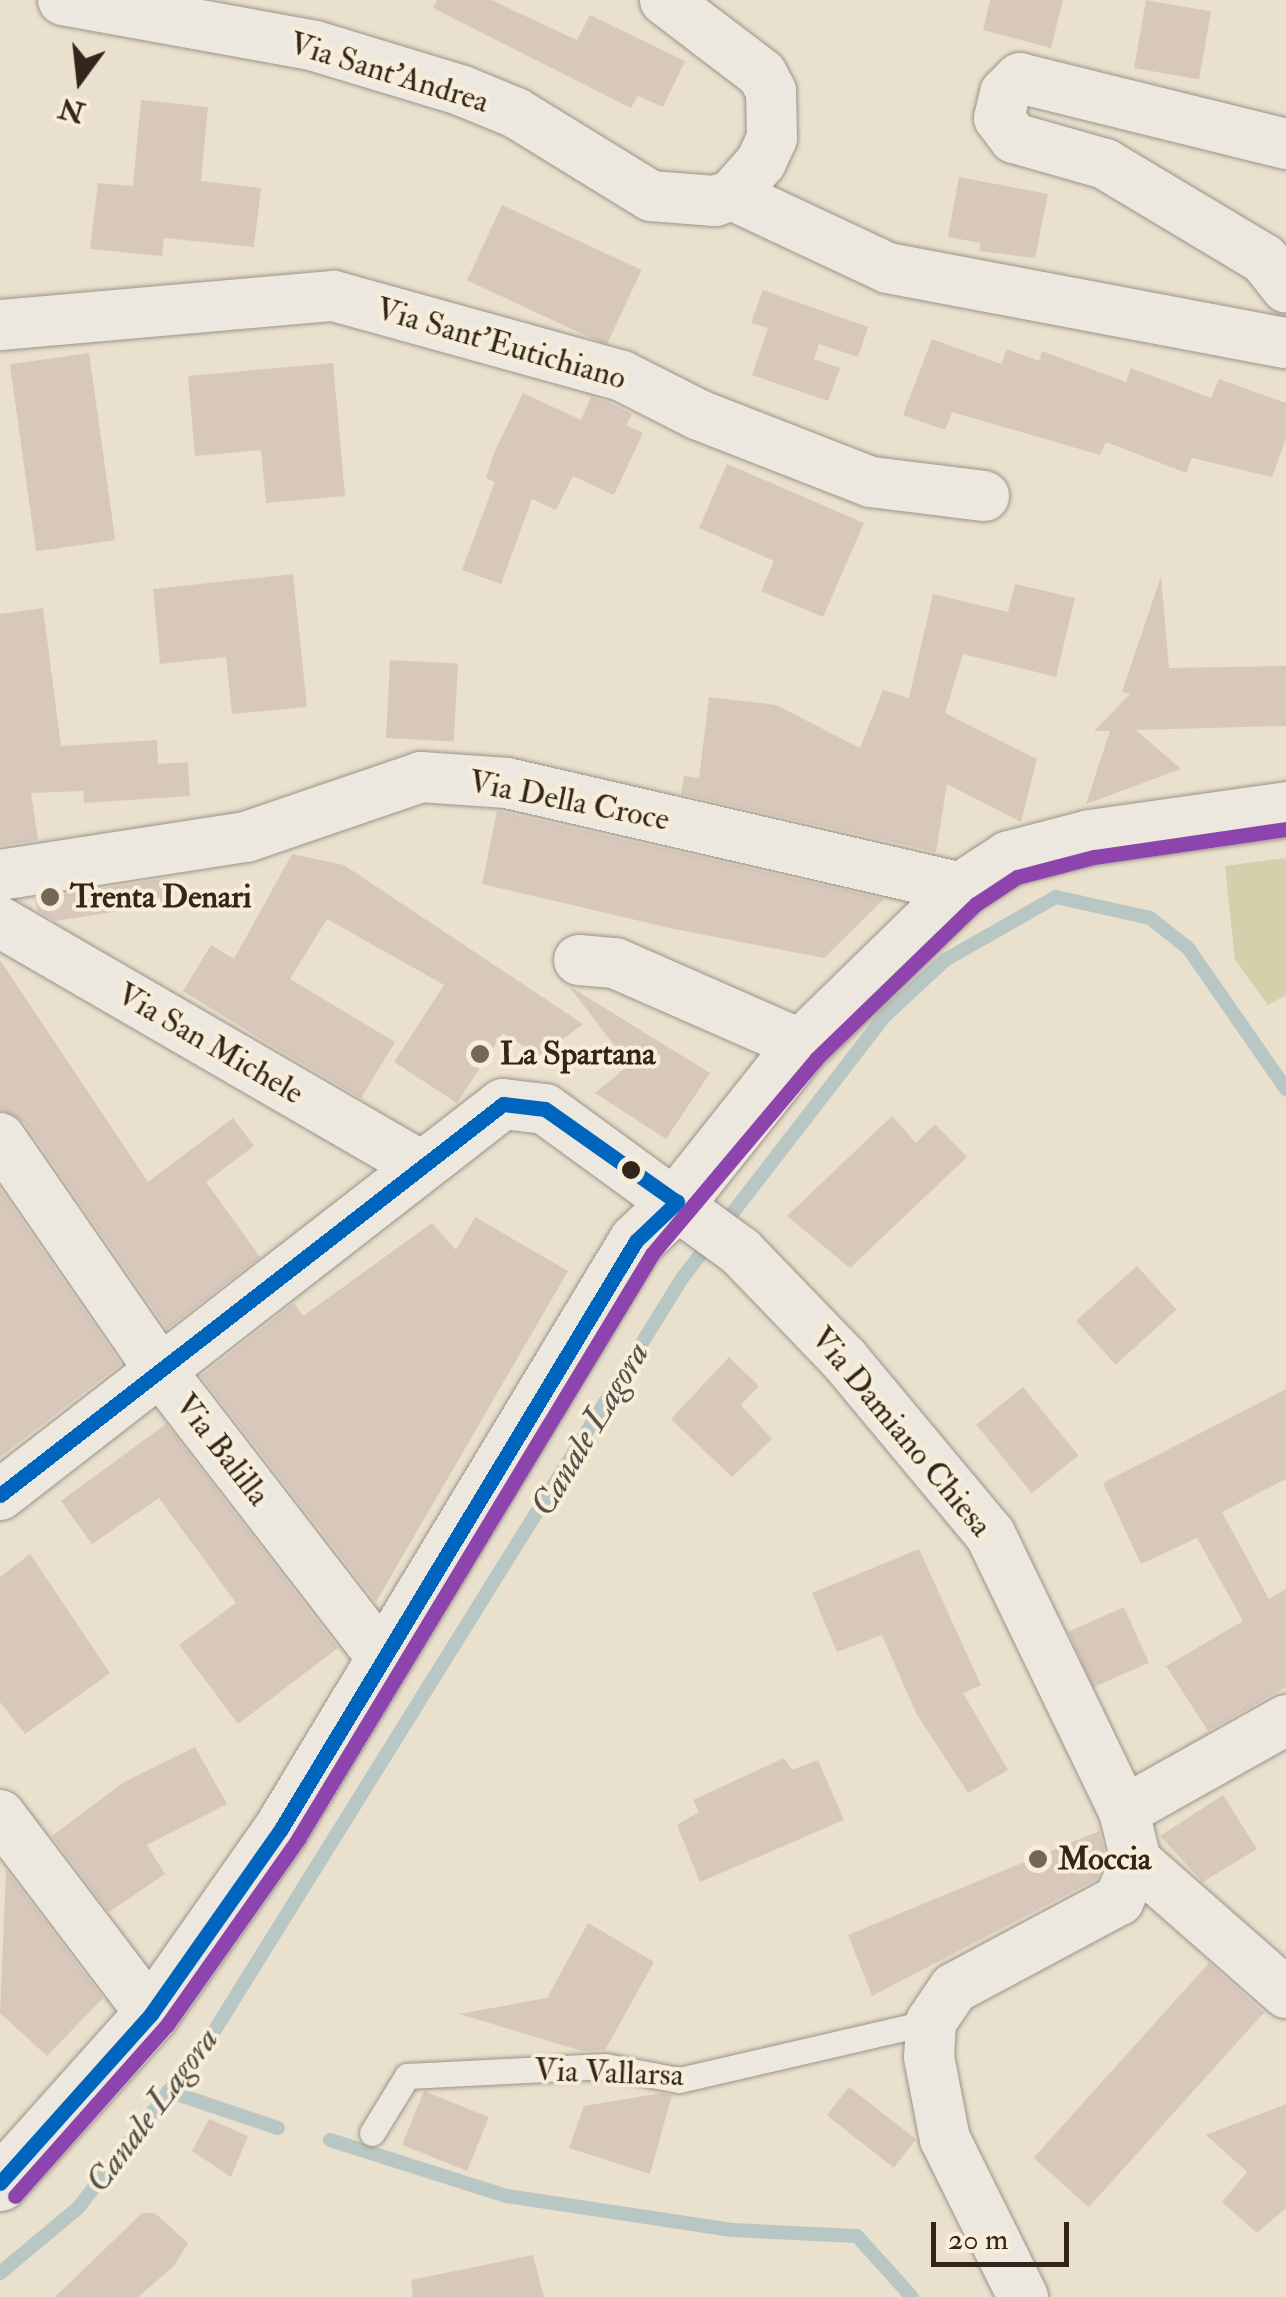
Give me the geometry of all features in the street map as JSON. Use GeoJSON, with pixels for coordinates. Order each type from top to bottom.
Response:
{"type":"FeatureCollection","features":[{"type":"Feature","properties":{"kind":"street","name":"Via Sant'Andrea"},"geometry":{"type":"LineString","coordinates":[[63,0],[315,46],[516,112],[651,196],[678,203],[732,195]]}},
{"type":"Feature","properties":{"kind":"street"},"geometry":{"type":"LineString","coordinates":[[665,0],[762,74],[771,90],[772,138],[732,195],[888,268],[1286,343]]}},
{"type":"Feature","properties":{"kind":"street"},"geometry":{"type":"LineString","coordinates":[[1286,144],[1020,78],[1004,92],[999,118],[1014,138],[1105,164],[1264,260],[1286,287]]}},
{"type":"Feature","properties":{"kind":"street","name":"Via Sant'Eutichiano"},"geometry":{"type":"LineString","coordinates":[[0,325],[334,296],[622,376],[698,415],[872,482],[984,496]]}},
{"type":"Feature","properties":{"kind":"street","name":"Via Della Croce"},"geometry":{"type":"LineString","coordinates":[[0,875],[246,836],[420,776],[507,783],[964,888]]}},
{"type":"Feature","properties":{"kind":"street"},"geometry":{"type":"LineString","coordinates":[[0,2183],[151,2014],[280,1829],[636,1241],[677,1202],[802,1046],[884,961],[964,888],[1039,846],[1286,809]]}},
{"type":"Feature","properties":{"kind":"street","name":"Via San Michele"},"geometry":{"type":"LineString","coordinates":[[0,922],[420,1165]]}},
{"type":"Feature","properties":{"kind":"street"},"geometry":{"type":"LineString","coordinates":[[579,960],[614,963],[802,1046]]}},
{"type":"Feature","properties":{"kind":"street","name":"Via Damiano Chiesa"},"geometry":{"type":"LineString","coordinates":[[420,1165],[503,1104],[545,1109],[742,1252],[844,1359],[990,1534],[1124,1811],[1136,1861]]}},
{"type":"Feature","properties":{"kind":"street","name":"Via Balilla"},"geometry":{"type":"LineString","coordinates":[[0,1138],[163,1374],[383,1659]]}},
{"type":"Feature","properties":{"kind":"street"},"geometry":{"type":"LineString","coordinates":[[0,1495],[163,1374],[420,1165]]}},
{"type":"Feature","properties":{"kind":"street"},"geometry":{"type":"LineString","coordinates":[[1124,1811],[1286,1720]]}},
{"type":"Feature","properties":{"kind":"street"},"geometry":{"type":"LineString","coordinates":[[0,1815],[151,2014]]}},
{"type":"Feature","properties":{"kind":"street"},"geometry":{"type":"LineString","coordinates":[[1023,2297],[945,2138],[929,2057],[931,2022],[954,1988],[1119,1900],[1136,1861],[1286,1994]]}},
{"type":"Feature","properties":{"kind":"lane","name":"Via Vallarsa"},"geometry":{"type":"LineString","coordinates":[[372,2132],[408,2076],[605,2066],[679,2080],[931,2022]]}},
{"type":"Feature","properties":{"kind":"shaded area"},"geometry":{"type":"Polygon","coordinates":[[[1286,858],[1286,995],[1268,1005],[1235,960],[1225,866],[1286,858]]]}},
{"type":"Feature","properties":{"kind":"building"},"geometry":{"type":"Polygon","coordinates":[[[437,0],[491,0],[577,40],[590,15],[685,61],[663,107],[638,96],[631,108],[433,8],[437,0]]]}},
{"type":"Feature","properties":{"kind":"building"},"geometry":{"type":"Polygon","coordinates":[[[990,0],[1063,0],[1051,48],[983,30],[990,0]]]}},
{"type":"Feature","properties":{"kind":"building"},"geometry":{"type":"Polygon","coordinates":[[[1146,0],[1211,11],[1199,79],[1134,68],[1146,0]]]}},
{"type":"Feature","properties":{"kind":"building"},"geometry":{"type":"Polygon","coordinates":[[[141,100],[208,107],[201,181],[261,188],[254,247],[164,238],[162,256],[90,249],[98,183],[133,186],[141,100]]]}},
{"type":"Feature","properties":{"kind":"building"},"geometry":{"type":"Polygon","coordinates":[[[959,177],[1048,194],[1035,258],[979,251],[981,243],[948,237],[959,177]]]}},
{"type":"Feature","properties":{"kind":"building"},"geometry":{"type":"Polygon","coordinates":[[[502,205],[642,270],[606,345],[467,280],[502,205]]]}},
{"type":"Feature","properties":{"kind":"building"},"geometry":{"type":"Polygon","coordinates":[[[763,290],[868,327],[858,357],[819,344],[814,359],[840,368],[828,401],[752,375],[768,328],[751,323],[763,290]]]}},
{"type":"Feature","properties":{"kind":"building"},"geometry":{"type":"Polygon","coordinates":[[[932,339],[1001,364],[1007,349],[1039,361],[1042,351],[1126,382],[1131,368],[1211,398],[1219,379],[1286,403],[1286,439],[1272,477],[1192,458],[1186,473],[1106,442],[1100,455],[952,412],[945,430],[903,415],[932,339]]]}},
{"type":"Feature","properties":{"kind":"building"},"geometry":{"type":"Polygon","coordinates":[[[89,353],[115,540],[36,551],[10,364],[89,353]]]}},
{"type":"Feature","properties":{"kind":"building"},"geometry":{"type":"Polygon","coordinates":[[[333,363],[345,496],[266,503],[261,450],[195,456],[188,376],[333,363]]]}},
{"type":"Feature","properties":{"kind":"building"},"geometry":{"type":"Polygon","coordinates":[[[523,393],[581,420],[591,397],[608,402],[632,414],[626,425],[643,433],[614,495],[573,476],[556,510],[532,499],[501,584],[462,570],[495,482],[486,478],[494,453],[523,393]]]}},
{"type":"Feature","properties":{"kind":"building"},"geometry":{"type":"Polygon","coordinates":[[[727,464],[864,523],[823,617],[761,591],[774,561],[699,528],[727,464]]]}},
{"type":"Feature","properties":{"kind":"building"},"geometry":{"type":"Polygon","coordinates":[[[293,574],[307,707],[232,714],[226,657],[160,664],[153,589],[293,574]]]}},
{"type":"Feature","properties":{"kind":"building"},"geometry":{"type":"Polygon","coordinates":[[[1161,576],[1169,668],[1286,666],[1286,726],[1136,730],[1181,769],[1086,804],[1110,731],[1094,731],[1130,694],[1122,692],[1161,576]]]}},
{"type":"Feature","properties":{"kind":"building"},"geometry":{"type":"Polygon","coordinates":[[[1015,584],[1075,598],[1056,677],[963,654],[945,713],[1037,759],[1021,822],[947,784],[936,852],[681,794],[684,776],[699,778],[709,697],[776,705],[860,748],[883,690],[909,698],[933,594],[1008,612],[1015,584]]]}},
{"type":"Feature","properties":{"kind":"building"},"geometry":{"type":"Polygon","coordinates":[[[43,608],[61,746],[157,740],[158,764],[188,762],[190,796],[84,803],[83,791],[31,793],[38,840],[0,846],[0,614],[43,608]]]}},
{"type":"Feature","properties":{"kind":"building"},"geometry":{"type":"Polygon","coordinates":[[[390,660],[458,664],[454,741],[386,738],[390,660]]]}},
{"type":"Feature","properties":{"kind":"building"},"geometry":{"type":"Polygon","coordinates":[[[497,811],[884,899],[824,958],[674,929],[482,884],[497,811]]]}},
{"type":"Feature","properties":{"kind":"building"},"geometry":{"type":"Polygon","coordinates":[[[292,854],[344,865],[583,1024],[540,1056],[503,1033],[457,1103],[394,1062],[444,985],[327,919],[290,979],[395,1042],[361,1098],[183,991],[211,945],[234,959],[292,854]]]}},
{"type":"Feature","properties":{"kind":"building"},"geometry":{"type":"Polygon","coordinates":[[[168,878],[172,903],[55,921],[37,910],[35,899],[168,878]]]}},
{"type":"Feature","properties":{"kind":"building"},"geometry":{"type":"Polygon","coordinates":[[[0,960],[148,1182],[233,1118],[254,1146],[206,1182],[260,1257],[167,1329],[24,1122],[0,1110],[0,960]]]}},
{"type":"Feature","properties":{"kind":"building"},"geometry":{"type":"Polygon","coordinates":[[[569,986],[710,1073],[666,1139],[595,1093],[629,1065],[569,986]]]}},
{"type":"Feature","properties":{"kind":"building"},"geometry":{"type":"Polygon","coordinates":[[[892,1116],[916,1143],[935,1124],[967,1157],[850,1268],[787,1216],[892,1116]]]}},
{"type":"Feature","properties":{"kind":"building"},"geometry":{"type":"Polygon","coordinates":[[[0,1189],[121,1364],[0,1457],[0,1189]]]}},
{"type":"Feature","properties":{"kind":"building"},"geometry":{"type":"Polygon","coordinates":[[[475,1217],[568,1271],[376,1602],[201,1376],[294,1303],[303,1316],[432,1223],[456,1250],[475,1217]]]}},
{"type":"Feature","properties":{"kind":"building"},"geometry":{"type":"Polygon","coordinates":[[[1137,1266],[1176,1310],[1116,1365],[1076,1321],[1137,1266]]]}},
{"type":"Feature","properties":{"kind":"building"},"geometry":{"type":"Polygon","coordinates":[[[729,1357],[759,1386],[741,1405],[772,1439],[732,1477],[671,1419],[729,1357]]]}},
{"type":"Feature","properties":{"kind":"building"},"geometry":{"type":"Polygon","coordinates":[[[1023,1387],[1078,1455],[1032,1493],[976,1425],[1023,1387]]]}},
{"type":"Feature","properties":{"kind":"building"},"geometry":{"type":"Polygon","coordinates":[[[1286,1389],[1286,1479],[1222,1512],[1269,1599],[1286,1589],[1286,1687],[1208,1731],[1166,1666],[1243,1621],[1197,1538],[1141,1564],[1103,1483],[1286,1389]]]}},
{"type":"Feature","properties":{"kind":"building"},"geometry":{"type":"Polygon","coordinates":[[[166,1424],[338,1648],[238,1724],[179,1645],[236,1603],[159,1498],[92,1544],[61,1501],[166,1424]]]}},
{"type":"Feature","properties":{"kind":"building"},"geometry":{"type":"Polygon","coordinates":[[[919,1549],[981,1685],[963,1693],[1008,1770],[968,1793],[916,1713],[882,1635],[837,1652],[812,1593],[919,1549]]]}},
{"type":"Feature","properties":{"kind":"building"},"geometry":{"type":"Polygon","coordinates":[[[30,1554],[110,1673],[25,1734],[0,1702],[0,1577],[30,1554]]]}},
{"type":"Feature","properties":{"kind":"building"},"geometry":{"type":"Polygon","coordinates":[[[1124,1607],[1149,1663],[1093,1688],[1068,1632],[1124,1607]]]}},
{"type":"Feature","properties":{"kind":"building"},"geometry":{"type":"Polygon","coordinates":[[[195,1747],[227,1804],[147,1845],[165,1874],[109,1912],[52,1836],[124,1782],[195,1747]]]}},
{"type":"Feature","properties":{"kind":"building"},"geometry":{"type":"Polygon","coordinates":[[[784,1758],[792,1770],[818,1760],[844,1820],[700,1882],[677,1825],[699,1812],[693,1800],[784,1758]]]}},
{"type":"Feature","properties":{"kind":"building"},"geometry":{"type":"Polygon","coordinates":[[[1223,1795],[1257,1849],[1203,1882],[1160,1836],[1223,1795]]]}},
{"type":"Feature","properties":{"kind":"building"},"geometry":{"type":"Polygon","coordinates":[[[1099,1831],[1106,1858],[1097,1879],[872,1996],[848,1935],[1099,1831]]]}},
{"type":"Feature","properties":{"kind":"building"},"geometry":{"type":"Polygon","coordinates":[[[6,1870],[103,1998],[47,2056],[0,2013],[6,1870]]]}},
{"type":"Feature","properties":{"kind":"building"},"geometry":{"type":"Polygon","coordinates":[[[588,1923],[654,1962],[605,2050],[582,2051],[459,2014],[547,1998],[588,1923]]]}},
{"type":"Feature","properties":{"kind":"building"},"geometry":{"type":"Polygon","coordinates":[[[1209,1963],[1264,2013],[1089,2207],[1034,2158],[1209,1963]]]}},
{"type":"Feature","properties":{"kind":"building"},"geometry":{"type":"Polygon","coordinates":[[[849,2087],[916,2139],[894,2168],[827,2115],[849,2087]]]}},
{"type":"Feature","properties":{"kind":"building"},"geometry":{"type":"Polygon","coordinates":[[[424,2091],[489,2117],[467,2171],[402,2145],[424,2091]]]}},
{"type":"Feature","properties":{"kind":"building"},"geometry":{"type":"Polygon","coordinates":[[[662,2093],[672,2095],[650,2174],[569,2148],[584,2106],[662,2093]]]}},
{"type":"Feature","properties":{"kind":"building"},"geometry":{"type":"Polygon","coordinates":[[[1286,2104],[1286,2208],[1257,2233],[1222,2202],[1247,2172],[1206,2135],[1286,2104]]]}},
{"type":"Feature","properties":{"kind":"building"},"geometry":{"type":"Polygon","coordinates":[[[209,2119],[248,2136],[231,2177],[192,2151],[209,2119]]]}},
{"type":"Feature","properties":{"kind":"building"},"geometry":{"type":"Polygon","coordinates":[[[142,2213],[155,2213],[188,2243],[174,2266],[138,2297],[55,2297],[142,2213]]]}},
{"type":"Feature","properties":{"kind":"building"},"geometry":{"type":"Polygon","coordinates":[[[533,2255],[544,2297],[413,2297],[411,2280],[533,2255]]]}},
{"type":"Feature","properties":{"kind":"waterway","name":"Canale Lagora"},"geometry":{"type":"LineString","coordinates":[[0,2273],[78,2208],[208,2041],[683,1277],[885,1016],[945,960],[1056,897],[1150,918],[1188,948],[1286,1089]]}},
{"type":"Feature","properties":{"kind":"waterway"},"geometry":{"type":"LineString","coordinates":[[168,2091],[278,2128]]}},
{"type":"Feature","properties":{"kind":"waterway"},"geometry":{"type":"LineString","coordinates":[[330,2140],[507,2196],[733,2230],[857,2236],[912,2297]]}},
{"type":"Feature","properties":{"kind":"transit line"},"geometry":{"type":"LineString","coordinates":[[15,2196],[167,2025],[298,1839],[652,1254],[817,1058],[976,904],[1017,877],[1094,857],[1286,829]]}},
{"type":"Feature","properties":{"kind":"transit line"},"geometry":{"type":"LineString","coordinates":[[0,1495],[503,1104],[545,1109],[677,1202]]}},
{"type":"Feature","properties":{"kind":"transit line"},"geometry":{"type":"LineString","coordinates":[[0,2183],[151,2014],[281,1829],[636,1241],[677,1202]]}},
{"type":"Feature","properties":{"kind":"place","name":"Trenta Denari"},"geometry":{"type":"Point","coordinates":[50,897]}},
{"type":"Feature","properties":{"kind":"place","name":"La Spartana"},"geometry":{"type":"Point","coordinates":[480,1054]}},
{"type":"Feature","properties":{"kind":"place","name":"Moccia"},"geometry":{"type":"Point","coordinates":[1038,1859]}}]}
